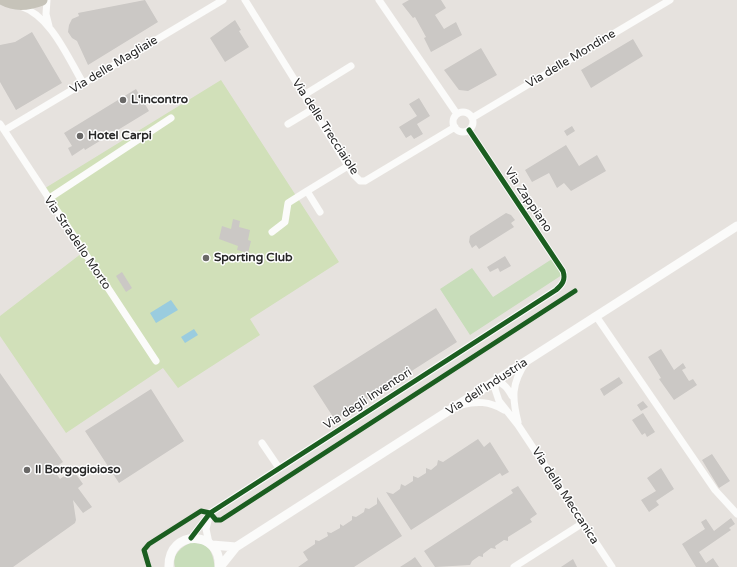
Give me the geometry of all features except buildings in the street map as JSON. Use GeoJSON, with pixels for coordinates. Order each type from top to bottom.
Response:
{"type":"FeatureCollection","features":[{"type":"Feature","properties":{"kind":"main road"},"geometry":{"type":"LineString","coordinates":[[4,1],[24,5],[42,0]]}},
{"type":"Feature","properties":{"kind":"street"},"geometry":{"type":"LineString","coordinates":[[47,0],[46,14],[51,30]]}},
{"type":"Feature","properties":{"kind":"street","name":"Via delle Magliaie"},"geometry":{"type":"LineString","coordinates":[[4,130],[223,0]]}},
{"type":"Feature","properties":{"kind":"street","name":"Via delle Trecciaiole"},"geometry":{"type":"LineString","coordinates":[[245,0],[356,178],[365,181],[455,127]]}},
{"type":"Feature","properties":{"kind":"street"},"geometry":{"type":"LineString","coordinates":[[379,0],[457,114]]}},
{"type":"Feature","properties":{"kind":"street","name":"Via delle Mondine"},"geometry":{"type":"LineString","coordinates":[[472,118],[670,0]]}},
{"type":"Feature","properties":{"kind":"street"},"geometry":{"type":"LineString","coordinates":[[4,1],[26,8],[37,15],[51,30],[83,82]]}},
{"type":"Feature","properties":{"kind":"street"},"geometry":{"type":"LineString","coordinates":[[304,95],[350,66]]}},
{"type":"Feature","properties":{"kind":"street"},"geometry":{"type":"LineString","coordinates":[[288,124],[312,109]]}},
{"type":"Feature","properties":{"kind":"street"},"geometry":{"type":"LineString","coordinates":[[466,112],[472,118],[473,123],[469,130],[463,132],[455,127],[454,122],[457,114],[466,112]]}},
{"type":"Feature","properties":{"kind":"street"},"geometry":{"type":"LineString","coordinates":[[48,199],[171,118]]}},
{"type":"Feature","properties":{"kind":"street","name":"Via Stradello Morto"},"geometry":{"type":"LineString","coordinates":[[0,124],[156,361]]}},
{"type":"Feature","properties":{"kind":"street","name":"Via Zappiano"},"geometry":{"type":"LineString","coordinates":[[469,130],[563,271],[563,283]]}},
{"type":"Feature","properties":{"kind":"street"},"geometry":{"type":"LineString","coordinates":[[272,232],[285,222],[288,203],[348,166]]}},
{"type":"Feature","properties":{"kind":"street"},"geometry":{"type":"LineString","coordinates":[[307,191],[320,212]]}},
{"type":"Feature","properties":{"kind":"street","name":"Via dell'Industria"},"geometry":{"type":"LineString","coordinates":[[220,567],[236,547],[460,405],[737,226]]}},
{"type":"Feature","properties":{"kind":"street","name":"Via degli Inventori"},"geometry":{"type":"LineString","coordinates":[[191,538],[210,513],[556,290],[563,283]]}},
{"type":"Feature","properties":{"kind":"street"},"geometry":{"type":"LineString","coordinates":[[596,316],[715,490],[737,514]]}},
{"type":"Feature","properties":{"kind":"street","name":"Via della Meccanica"},"geometry":{"type":"LineString","coordinates":[[518,425],[512,396],[518,376],[527,361]]}},
{"type":"Feature","properties":{"kind":"street"},"geometry":{"type":"LineString","coordinates":[[496,381],[501,382],[508,388],[512,396]]}},
{"type":"Feature","properties":{"kind":"street","name":"Via della Meccanica"},"geometry":{"type":"LineString","coordinates":[[496,381],[496,396],[518,425],[612,567]]}},
{"type":"Feature","properties":{"kind":"street","name":"Via della Meccanica"},"geometry":{"type":"LineString","coordinates":[[460,405],[475,401],[490,403],[504,410],[518,425]]}},
{"type":"Feature","properties":{"kind":"street"},"geometry":{"type":"LineString","coordinates":[[262,443],[279,468]]}},
{"type":"Feature","properties":{"kind":"street"},"geometry":{"type":"LineString","coordinates":[[210,513],[206,529],[210,544],[218,556],[220,567]]}},
{"type":"Feature","properties":{"kind":"street"},"geometry":{"type":"LineString","coordinates":[[514,567],[583,523]]}},
{"type":"Feature","properties":{"kind":"street"},"geometry":{"type":"LineString","coordinates":[[170,567],[170,558],[173,550],[181,542],[191,538],[204,540],[210,544],[236,547]]}},
{"type":"Feature","properties":{"kind":"green space","name":"Sporting Club"},"geometry":{"type":"Polygon","coordinates":[[[221,80],[339,262],[250,319],[260,335],[178,388],[163,368],[66,433],[0,336],[0,316],[82,253],[42,190],[221,80]]]}},
{"type":"Feature","properties":{"kind":"green space"},"geometry":{"type":"Polygon","coordinates":[[[552,259],[562,275],[470,335],[440,289],[472,268],[493,297],[552,259]]]}},
{"type":"Feature","properties":{"kind":"green space"},"geometry":{"type":"Polygon","coordinates":[[[190,543],[202,544],[208,548],[211,552],[215,567],[175,567],[174,563],[176,555],[183,547],[190,543]]]}},
{"type":"Feature","properties":{"kind":"water"},"geometry":{"type":"Polygon","coordinates":[[[171,300],[178,310],[156,323],[150,313],[171,300]]]}},
{"type":"Feature","properties":{"kind":"water"},"geometry":{"type":"Polygon","coordinates":[[[194,329],[198,335],[185,343],[181,337],[194,329]]]}},
{"type":"Feature","properties":{"kind":"cycle path"},"geometry":{"type":"LineString","coordinates":[[191,538],[210,513],[556,290],[562,284],[564,280],[563,271],[469,130]]}},
{"type":"Feature","properties":{"kind":"cycle path"},"geometry":{"type":"LineString","coordinates":[[149,567],[144,550],[149,544],[201,511],[210,513],[216,520],[221,520],[575,291]]}},
{"type":"Feature","properties":{"kind":"place","name":"L'incontro"},"geometry":{"type":"Point","coordinates":[123,100]}},
{"type":"Feature","properties":{"kind":"place","name":"Hotel Carpi"},"geometry":{"type":"Point","coordinates":[80,136]}},
{"type":"Feature","properties":{"kind":"place","name":"Sporting Club"},"geometry":{"type":"Point","coordinates":[206,258]}},
{"type":"Feature","properties":{"kind":"place","name":"Il Borgogioioso"},"geometry":{"type":"Point","coordinates":[27,470]}}]}
